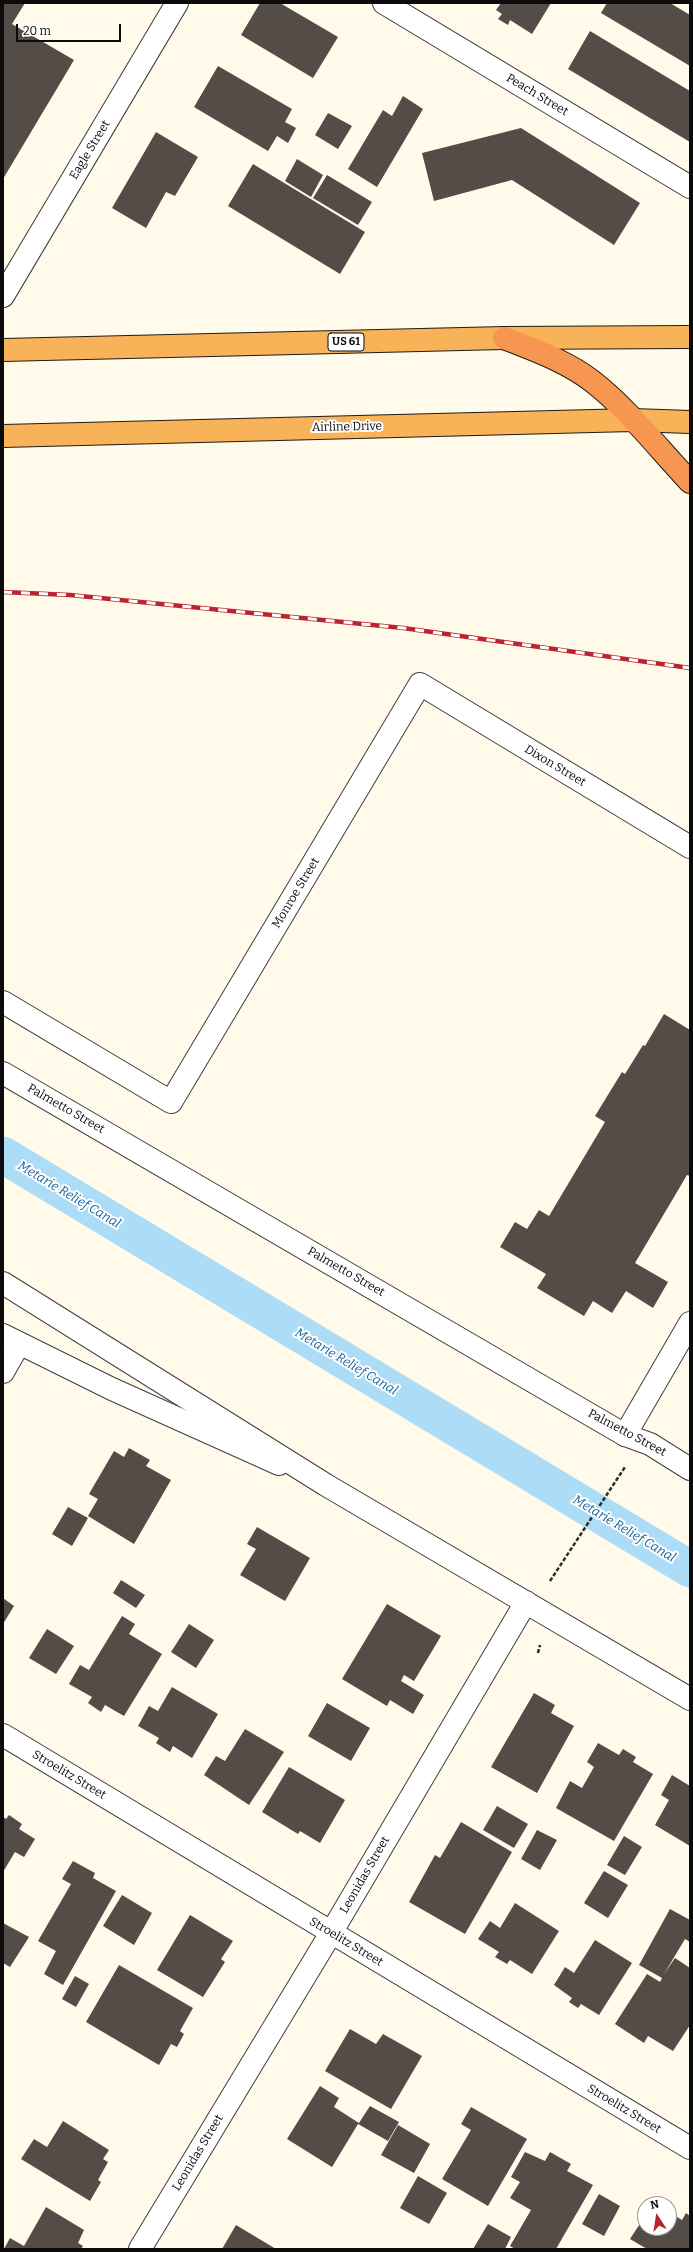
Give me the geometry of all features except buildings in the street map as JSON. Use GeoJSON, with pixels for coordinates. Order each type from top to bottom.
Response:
{"type":"FeatureCollection","features":[{"type":"Feature","properties":{"kind":"highway","name":"US 61"},"geometry":{"type":"LineString","coordinates":[[3,350],[504,338],[690,337]]}},
{"type":"Feature","properties":{"kind":"highway"},"geometry":{"type":"LineString","coordinates":[[504,338],[557,360],[591,380],[632,420],[690,482]]}},
{"type":"Feature","properties":{"kind":"highway","name":"Airline Drive"},"geometry":{"type":"LineString","coordinates":[[3,436],[632,420],[690,422]]}},
{"type":"Feature","properties":{"kind":"street","name":"Eagle Street"},"geometry":{"type":"LineString","coordinates":[[3,296],[177,3]]}},
{"type":"Feature","properties":{"kind":"street","name":"Peach Street"},"geometry":{"type":"LineString","coordinates":[[384,3],[690,187]]}},
{"type":"Feature","properties":{"kind":"street","name":"Dixon Street"},"geometry":{"type":"LineString","coordinates":[[420,684],[690,847]]}},
{"type":"Feature","properties":{"kind":"street","name":"Monroe Street"},"geometry":{"type":"LineString","coordinates":[[3,1002],[171,1102],[420,684]]}},
{"type":"Feature","properties":{"kind":"street","name":"Palmetto Street"},"geometry":{"type":"LineString","coordinates":[[3,1073],[625,1435],[650,1444],[690,1469]]}},
{"type":"Feature","properties":{"kind":"street"},"geometry":{"type":"LineString","coordinates":[[3,1283],[326,1485],[690,1699]]}},
{"type":"Feature","properties":{"kind":"street"},"geometry":{"type":"LineString","coordinates":[[625,1435],[690,1322]]}},
{"type":"Feature","properties":{"kind":"street"},"geometry":{"type":"LineString","coordinates":[[3,1372],[11,1340],[112,1389],[326,1485]]}},
{"type":"Feature","properties":{"kind":"street","name":"Leonidas Street"},"geometry":{"type":"LineString","coordinates":[[140,2249],[331,1933],[526,1602]]}},
{"type":"Feature","properties":{"kind":"street","name":"Stroelitz Street"},"geometry":{"type":"LineString","coordinates":[[3,1735],[690,2148]]}},
{"type":"Feature","properties":{"kind":"path"},"geometry":{"type":"LineString","coordinates":[[548,1584],[625,1467]]}},
{"type":"Feature","properties":{"kind":"waterway","name":"Metarie Relief Canal"},"geometry":{"type":"LineString","coordinates":[[3,1155],[690,1569]]}},
{"type":"Feature","properties":{"kind":"railway"},"geometry":{"type":"LineString","coordinates":[[3,592],[70,595],[403,628],[690,668]]}}]}
